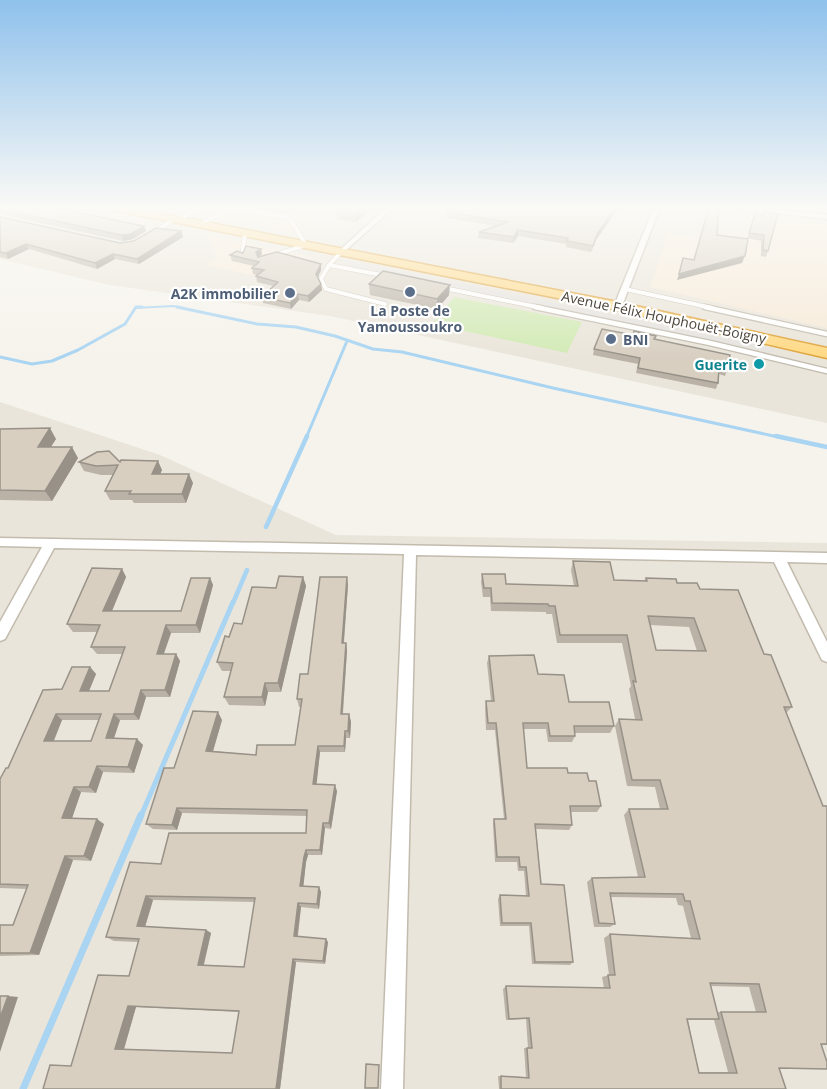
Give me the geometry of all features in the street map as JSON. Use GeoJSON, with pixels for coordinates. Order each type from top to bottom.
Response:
{"type":"FeatureCollection","features":[{"type":"Feature","properties":{"kind":"highway","name":"Avenue Félix Houphouët-Boigny"},"geometry":{"type":"LineString","coordinates":[[376,258],[618,306],[827,353]]}},
{"type":"Feature","properties":{"kind":"street"},"geometry":{"type":"LineString","coordinates":[[618,306],[638,258]]}},
{"type":"Feature","properties":{"kind":"street"},"geometry":{"type":"LineString","coordinates":[[0,542],[827,558]]}},
{"type":"Feature","properties":{"kind":"street"},"geometry":{"type":"LineString","coordinates":[[0,635],[50,543]]}},
{"type":"Feature","properties":{"kind":"street"},"geometry":{"type":"LineString","coordinates":[[392,1089],[410,551]]}},
{"type":"Feature","properties":{"kind":"street"},"geometry":{"type":"LineString","coordinates":[[778,557],[827,656]]}},
{"type":"Feature","properties":{"kind":"lane"},"geometry":{"type":"LineString","coordinates":[[336,258],[321,279],[326,289],[385,304]]}},
{"type":"Feature","properties":{"kind":"lane"},"geometry":{"type":"LineString","coordinates":[[329,265],[398,279]]}},
{"type":"Feature","properties":{"kind":"lane"},"geometry":{"type":"LineString","coordinates":[[433,285],[710,343],[827,371]]}},
{"type":"Feature","properties":{"kind":"lane"},"geometry":{"type":"LineString","coordinates":[[626,289],[827,334]]}},
{"type":"Feature","properties":{"kind":"shaded area"},"geometry":{"type":"Polygon","coordinates":[[[217,258],[312,258],[283,282],[206,265],[217,258]]]}},
{"type":"Feature","properties":{"kind":"shaded area"},"geometry":{"type":"Polygon","coordinates":[[[660,258],[827,258],[827,328],[650,287],[660,258]]]}},
{"type":"Feature","properties":{"kind":"shaded area"},"geometry":{"type":"Polygon","coordinates":[[[827,258],[827,423],[330,316],[109,285],[0,259],[827,258]]]}},
{"type":"Feature","properties":{"kind":"shaded area"},"geometry":{"type":"Polygon","coordinates":[[[348,261],[774,349],[773,353],[344,264],[348,261]]]}},
{"type":"Feature","properties":{"kind":"shaded area"},"geometry":{"type":"Polygon","coordinates":[[[0,402],[160,455],[336,535],[827,543],[827,1089],[0,1089],[0,402]]]}},
{"type":"Feature","properties":{"kind":"green space"},"geometry":{"type":"Polygon","coordinates":[[[454,297],[582,322],[567,353],[432,324],[454,297]]]}},
{"type":"Feature","properties":{"kind":"building"},"geometry":{"type":"Polygon","coordinates":[[[76,258],[105,258],[95,263],[76,258]]]}},
{"type":"Feature","properties":{"kind":"building"},"geometry":{"type":"Polygon","coordinates":[[[242,258],[298,258],[321,264],[316,274],[321,284],[308,296],[298,294],[290,303],[262,297],[278,282],[256,276],[264,270],[252,268],[259,262],[242,258]]]}},
{"type":"Feature","properties":{"kind":"building"},"geometry":{"type":"Polygon","coordinates":[[[683,258],[694,260],[695,258],[738,258],[679,274],[683,258]]]}},
{"type":"Feature","properties":{"kind":"building"},"geometry":{"type":"Polygon","coordinates":[[[383,271],[450,285],[437,299],[369,284],[383,271]]]}},
{"type":"Feature","properties":{"kind":"building"},"geometry":{"type":"Polygon","coordinates":[[[602,329],[633,335],[634,331],[656,336],[654,339],[730,355],[727,370],[719,368],[718,383],[638,368],[640,358],[594,349],[602,329]]]}},
{"type":"Feature","properties":{"kind":"building"},"geometry":{"type":"Polygon","coordinates":[[[50,428],[38,447],[72,447],[45,491],[0,490],[0,429],[50,428]]]}},
{"type":"Feature","properties":{"kind":"building"},"geometry":{"type":"Polygon","coordinates":[[[109,451],[120,462],[121,460],[158,461],[152,474],[189,474],[182,494],[129,494],[131,491],[105,491],[118,465],[96,466],[79,462],[97,452],[109,451]]]}},
{"type":"Feature","properties":{"kind":"building"},"geometry":{"type":"Polygon","coordinates":[[[573,561],[610,562],[614,580],[676,579],[677,583],[697,583],[700,589],[738,590],[764,654],[771,655],[792,707],[784,707],[823,806],[827,806],[827,1044],[821,1044],[827,1069],[779,1068],[786,1089],[501,1089],[501,1076],[529,1078],[527,1048],[532,1048],[529,1018],[509,1019],[506,986],[610,988],[608,975],[615,975],[610,934],[700,939],[690,901],[685,901],[683,894],[610,893],[615,924],[599,923],[592,878],[645,877],[629,809],[668,809],[660,780],[632,780],[619,719],[642,720],[633,681],[636,682],[627,635],[560,635],[555,606],[492,603],[491,588],[484,588],[482,574],[505,574],[506,584],[578,586],[573,561]],[[648,616],[656,650],[706,651],[694,618],[648,616]],[[710,983],[719,1019],[687,1019],[699,1073],[737,1073],[721,1012],[766,1012],[759,984],[710,983]]]}},
{"type":"Feature","properties":{"kind":"building"},"geometry":{"type":"Polygon","coordinates":[[[92,568],[122,569],[103,611],[181,611],[191,578],[210,578],[196,625],[166,625],[157,654],[176,654],[165,690],[141,690],[134,714],[114,714],[106,738],[137,739],[128,767],[97,766],[89,787],[74,787],[62,818],[97,819],[84,856],[65,856],[30,953],[0,953],[0,925],[13,925],[28,885],[0,884],[0,779],[8,768],[43,690],[62,689],[72,667],[90,667],[80,691],[109,691],[125,647],[91,647],[100,625],[67,624],[92,568]],[[56,714],[44,741],[91,741],[101,714],[56,714]]]}},
{"type":"Feature","properties":{"kind":"building"},"geometry":{"type":"Polygon","coordinates":[[[279,576],[303,577],[278,683],[265,683],[262,697],[224,697],[233,663],[217,662],[225,636],[229,637],[234,623],[242,624],[252,587],[276,588],[279,576]]]}},
{"type":"Feature","properties":{"kind":"building"},"geometry":{"type":"Polygon","coordinates":[[[320,577],[347,577],[342,643],[346,643],[341,714],[349,714],[348,731],[345,731],[344,746],[318,746],[313,784],[335,785],[329,823],[323,823],[320,850],[306,850],[304,857],[300,886],[319,887],[317,904],[298,903],[294,936],[326,939],[323,961],[293,959],[276,1089],[43,1089],[50,1065],[71,1066],[98,975],[129,976],[139,939],[106,937],[130,862],[161,864],[169,833],[306,833],[307,810],[177,808],[172,825],[146,824],[164,768],[174,768],[193,711],[218,712],[206,751],[256,755],[257,745],[295,745],[302,699],[297,699],[300,674],[308,674],[320,577]],[[146,896],[137,926],[206,930],[198,965],[244,967],[255,898],[146,896]],[[128,1006],[115,1049],[232,1053],[239,1011],[128,1006]]]}},
{"type":"Feature","properties":{"kind":"building"},"geometry":{"type":"Polygon","coordinates":[[[534,655],[538,674],[564,675],[569,702],[609,702],[614,726],[574,726],[575,736],[550,736],[548,723],[523,723],[527,768],[567,768],[568,773],[587,773],[589,781],[596,781],[601,806],[570,806],[572,825],[535,824],[541,884],[564,885],[573,962],[535,962],[531,923],[502,923],[500,895],[529,896],[526,867],[520,867],[519,857],[497,857],[494,819],[506,819],[496,723],[488,723],[486,701],[494,701],[489,656],[534,655]]]}},
{"type":"Feature","properties":{"kind":"building"},"geometry":{"type":"Polygon","coordinates":[[[0,996],[8,996],[0,1018],[0,996]]]}},
{"type":"Feature","properties":{"kind":"building"},"geometry":{"type":"Polygon","coordinates":[[[366,1064],[379,1065],[378,1088],[365,1088],[366,1064]]]}},
{"type":"Feature","properties":{"kind":"waterway"},"geometry":{"type":"LineString","coordinates":[[135,308],[173,306],[184,308]]}},
{"type":"Feature","properties":{"kind":"waterway"},"geometry":{"type":"LineString","coordinates":[[135,308],[142,307]]}},
{"type":"Feature","properties":{"kind":"waterway"},"geometry":{"type":"LineString","coordinates":[[177,307],[257,324],[296,327],[335,336],[373,349],[402,352],[553,388],[783,438]]}},
{"type":"Feature","properties":{"kind":"waterway"},"geometry":{"type":"LineString","coordinates":[[0,357],[32,364],[52,361],[78,350],[125,324],[135,308]]}},
{"type":"Feature","properties":{"kind":"waterway"},"geometry":{"type":"LineString","coordinates":[[306,438],[347,341]]}},
{"type":"Feature","properties":{"kind":"waterway"},"geometry":{"type":"LineString","coordinates":[[266,527],[307,436]]}},
{"type":"Feature","properties":{"kind":"waterway"},"geometry":{"type":"LineString","coordinates":[[776,436],[827,447]]}},
{"type":"Feature","properties":{"kind":"waterway"},"geometry":{"type":"LineString","coordinates":[[233,603],[247,570]]}},
{"type":"Feature","properties":{"kind":"waterway"},"geometry":{"type":"LineString","coordinates":[[141,816],[233,602]]}},
{"type":"Feature","properties":{"kind":"waterway"},"geometry":{"type":"LineString","coordinates":[[23,1089],[141,815]]}},
{"type":"Feature","properties":{"kind":"place","name":"La Poste de Yamoussoukro"},"geometry":{"type":"Point","coordinates":[410,292]}},
{"type":"Feature","properties":{"kind":"place","name":"A2K immobilier"},"geometry":{"type":"Point","coordinates":[290,293]}},
{"type":"Feature","properties":{"kind":"place","name":"BNI"},"geometry":{"type":"Point","coordinates":[611,339]}},
{"type":"Feature","properties":{"kind":"place","name":"Guerite"},"geometry":{"type":"Point","coordinates":[759,364]}}]}
